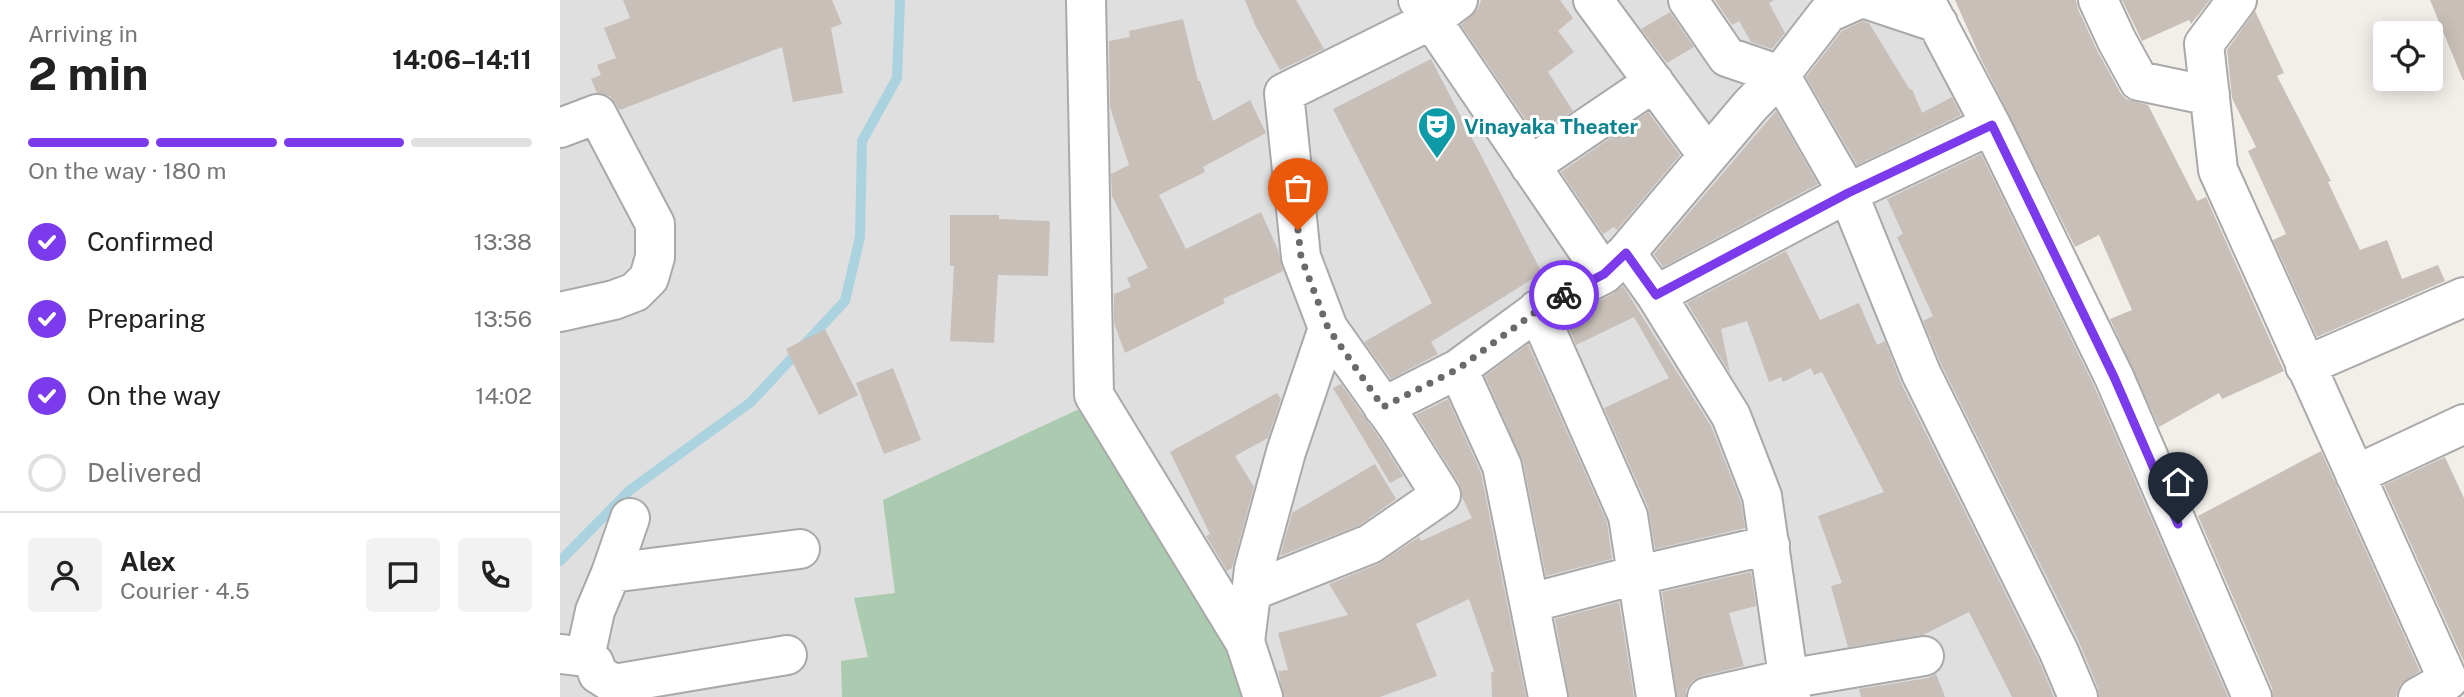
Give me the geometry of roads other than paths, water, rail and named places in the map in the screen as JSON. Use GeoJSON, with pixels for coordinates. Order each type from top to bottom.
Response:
{"type":"FeatureCollection","features":[{"type":"Feature","properties":{"kind":"street"},"geometry":{"type":"LineString","coordinates":[[1086,0],[1094,395],[1245,642],[1263,697]]}},
{"type":"Feature","properties":{"kind":"street"},"geometry":{"type":"LineString","coordinates":[[1593,0],[1708,156]]}},
{"type":"Feature","properties":{"kind":"street"},"geometry":{"type":"LineString","coordinates":[[1688,0],[1727,57],[1780,75],[1848,193],[1922,373],[2059,652],[2078,697]]}},
{"type":"Feature","properties":{"kind":"street"},"geometry":{"type":"LineString","coordinates":[[1383,407],[1458,369],[1537,310],[1615,263],[1780,75],[1828,13],[1857,0]]}},
{"type":"Feature","properties":{"kind":"street"},"geometry":{"type":"LineString","coordinates":[[1870,0],[1932,11],[1992,125],[2114,377],[2252,697]]}},
{"type":"Feature","properties":{"kind":"street"},"geometry":{"type":"LineString","coordinates":[[2098,0],[2139,80],[2210,94]]}},
{"type":"Feature","properties":{"kind":"street"},"geometry":{"type":"LineString","coordinates":[[2237,0],[2204,44],[2218,170],[2286,316],[2305,366],[2355,475],[2441,691]]}},
{"type":"Feature","properties":{"kind":"street"},"geometry":{"type":"LineString","coordinates":[[1252,591],[1370,544],[1441,495],[1328,328],[1301,257],[1284,93],[1435,7],[1530,166],[1615,263],[1656,295],[1731,415],[1762,496],[1789,688]]}},
{"type":"Feature","properties":{"kind":"street"},"geometry":{"type":"LineString","coordinates":[[1530,166],[1654,82]]}},
{"type":"Feature","properties":{"kind":"street"},"geometry":{"type":"LineString","coordinates":[[560,128],[597,114],[655,224],[655,257],[649,278],[635,292],[614,300],[560,312]]}},
{"type":"Feature","properties":{"kind":"street"},"geometry":{"type":"LineString","coordinates":[[1656,295],[1848,193],[1992,125]]}},
{"type":"Feature","properties":{"kind":"street"},"geometry":{"type":"LineString","coordinates":[[2305,366],[2464,297]]}},
{"type":"Feature","properties":{"kind":"street"},"geometry":{"type":"LineString","coordinates":[[1537,310],[1628,516],[1656,697]]}},
{"type":"Feature","properties":{"kind":"street"},"geometry":{"type":"LineString","coordinates":[[1245,642],[1254,569],[1286,452],[1328,328]]}},
{"type":"Feature","properties":{"kind":"street"},"geometry":{"type":"LineString","coordinates":[[1458,369],[1502,466],[1548,697]]}},
{"type":"Feature","properties":{"kind":"street"},"geometry":{"type":"LineString","coordinates":[[2355,475],[2464,424]]}},
{"type":"Feature","properties":{"kind":"street"},"geometry":{"type":"LineString","coordinates":[[560,684],[580,658],[630,517]]}},
{"type":"Feature","properties":{"kind":"street"},"geometry":{"type":"LineString","coordinates":[[1530,603],[1770,545]]}},
{"type":"Feature","properties":{"kind":"street"},"geometry":{"type":"LineString","coordinates":[[611,573],[800,549]]}},
{"type":"Feature","properties":{"kind":"street"},"geometry":{"type":"LineString","coordinates":[[580,658],[614,684],[787,655]]}},
{"type":"Feature","properties":{"kind":"street"},"geometry":{"type":"LineString","coordinates":[[1707,697],[1789,688],[1924,656]]}},
{"type":"Feature","properties":{"kind":"waterway"},"geometry":{"type":"LineString","coordinates":[[560,561],[630,490],[751,402],[845,301],[860,237],[862,141],[897,78],[900,0]]}},
{"type":"Feature","properties":{"kind":"place","name":"Vinayaka Theater"},"geometry":{"type":"Point","coordinates":[1437,160]}}]}
